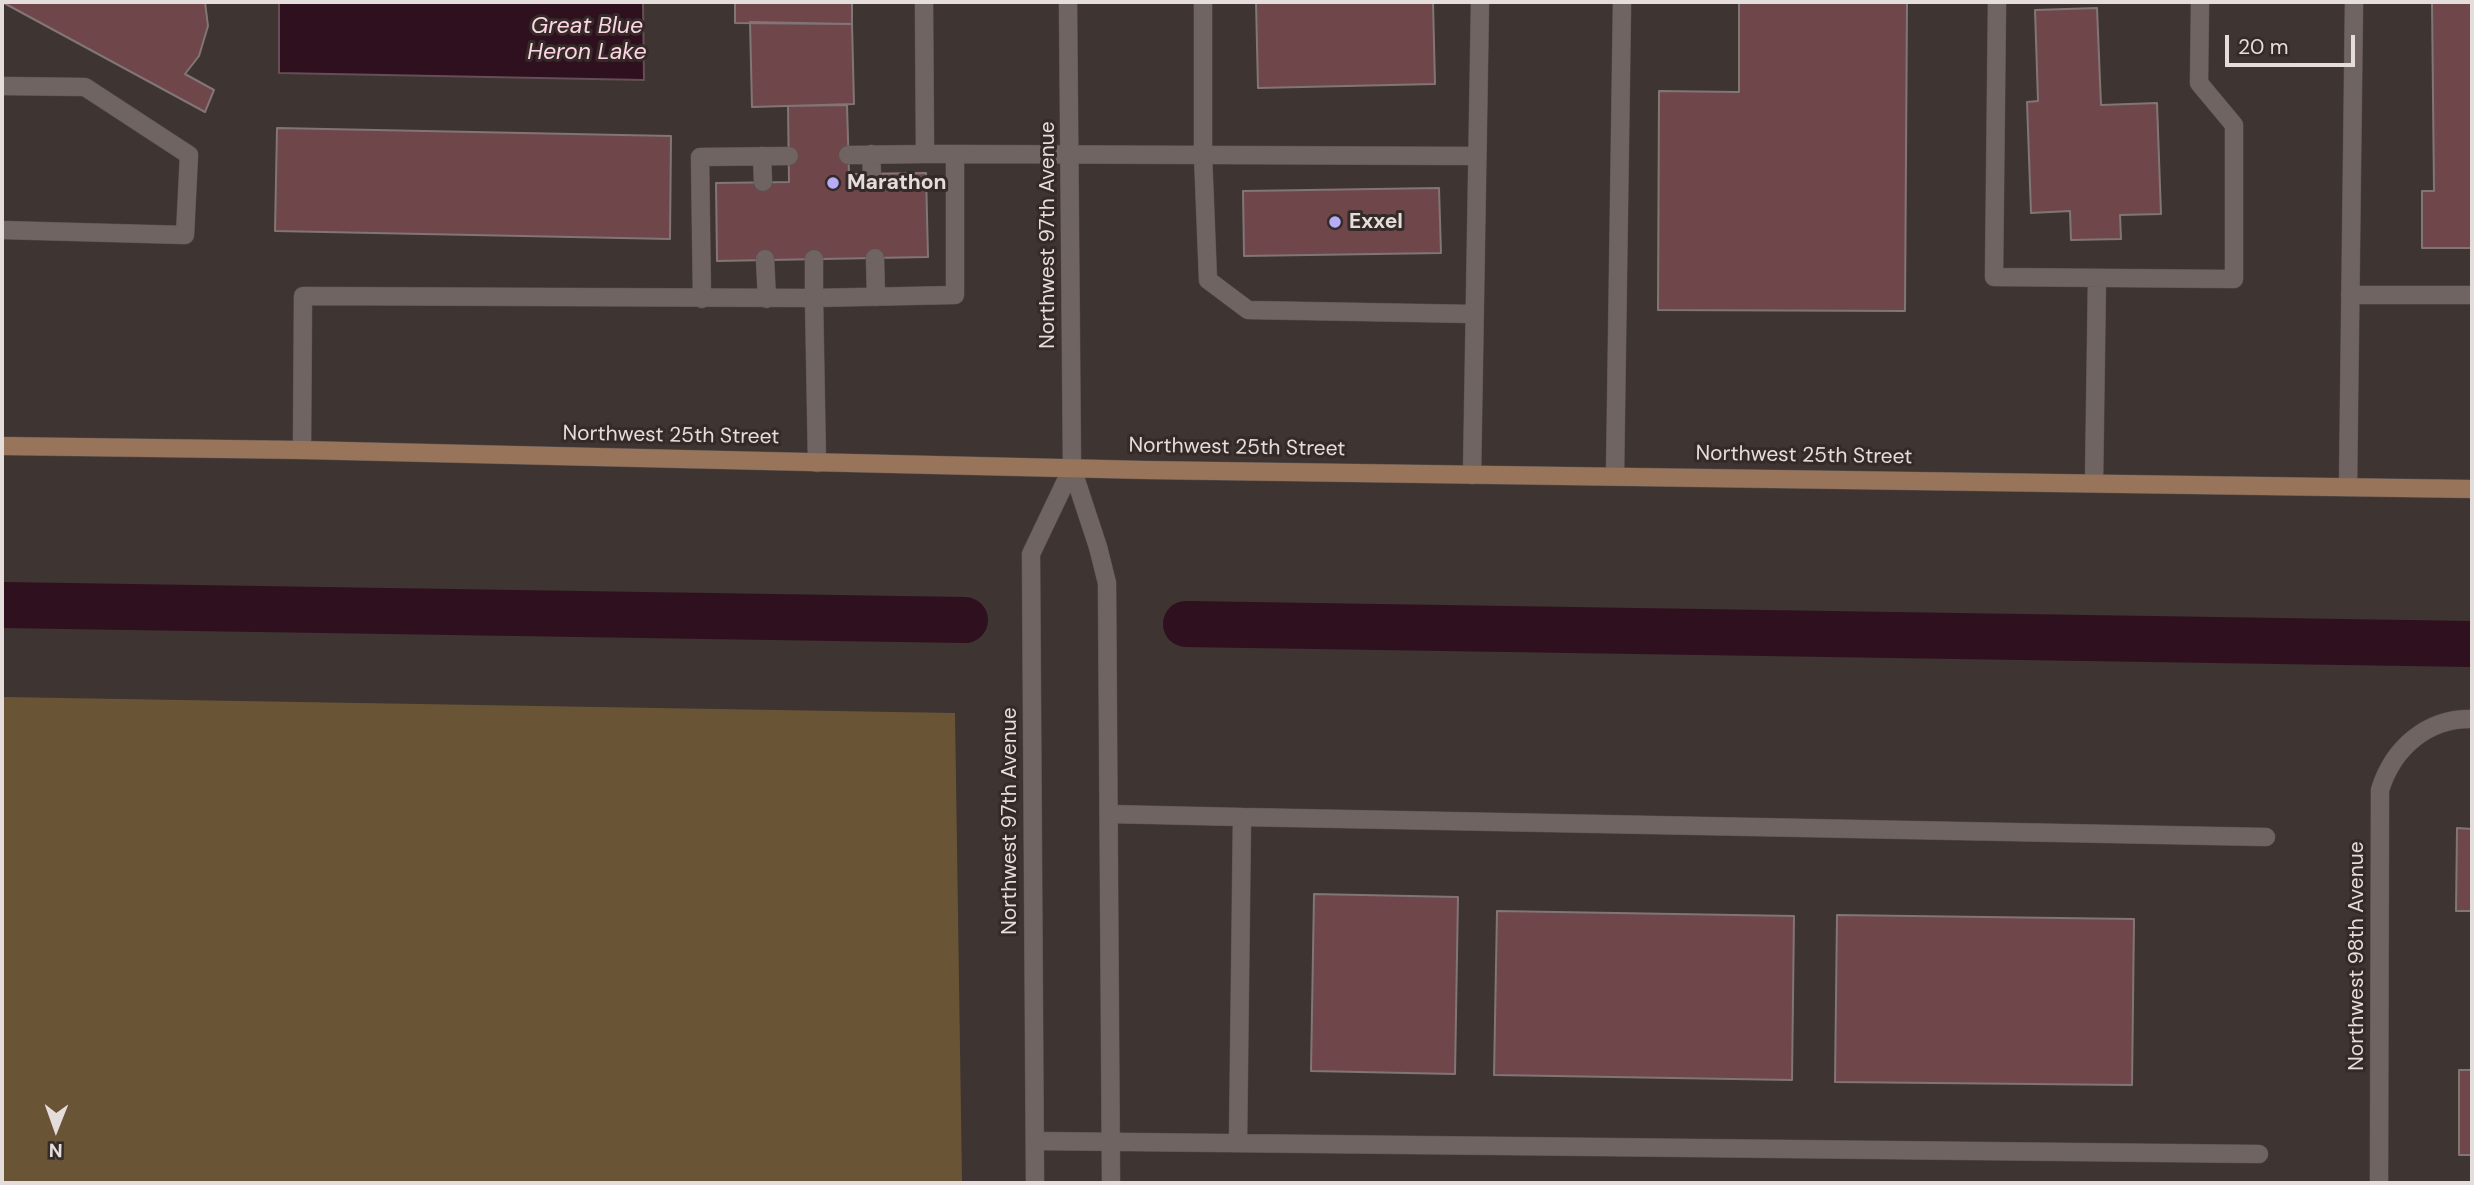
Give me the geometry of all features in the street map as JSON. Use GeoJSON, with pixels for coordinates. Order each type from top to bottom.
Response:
{"type":"FeatureCollection","features":[{"type":"Feature","properties":{"kind":"main road","name":"Northwest 25th Street"},"geometry":{"type":"LineString","coordinates":[[2,446],[1472,475],[2472,489]]}},
{"type":"Feature","properties":{"kind":"street"},"geometry":{"type":"LineString","coordinates":[[924,2],[925,154]]}},
{"type":"Feature","properties":{"kind":"street","name":"Northwest 97th Avenue"},"geometry":{"type":"LineString","coordinates":[[1068,2],[1072,468],[1107,583],[1111,1183]]}},
{"type":"Feature","properties":{"kind":"street"},"geometry":{"type":"LineString","coordinates":[[1203,2],[1203,155],[1208,280],[1248,310],[1474,314]]}},
{"type":"Feature","properties":{"kind":"street"},"geometry":{"type":"LineString","coordinates":[[1472,475],[1480,2]]}},
{"type":"Feature","properties":{"kind":"street"},"geometry":{"type":"LineString","coordinates":[[1615,477],[1622,2]]}},
{"type":"Feature","properties":{"kind":"street"},"geometry":{"type":"LineString","coordinates":[[1997,2],[1994,276],[2234,279],[2234,125],[2199,83],[2200,2]]}},
{"type":"Feature","properties":{"kind":"street"},"geometry":{"type":"LineString","coordinates":[[2348,487],[2354,2]]}},
{"type":"Feature","properties":{"kind":"street"},"geometry":{"type":"LineString","coordinates":[[2,86],[85,87],[189,155],[185,235],[2,230]]}},
{"type":"Feature","properties":{"kind":"street"},"geometry":{"type":"LineString","coordinates":[[871,154],[872,174]]}},
{"type":"Feature","properties":{"kind":"street"},"geometry":{"type":"LineString","coordinates":[[302,450],[303,296],[766,299],[955,295],[956,154]]}},
{"type":"Feature","properties":{"kind":"street"},"geometry":{"type":"LineString","coordinates":[[848,155],[1477,156]]}},
{"type":"Feature","properties":{"kind":"street"},"geometry":{"type":"LineString","coordinates":[[762,156],[763,182]]}},
{"type":"Feature","properties":{"kind":"street"},"geometry":{"type":"LineString","coordinates":[[702,299],[700,157],[789,156]]}},
{"type":"Feature","properties":{"kind":"street"},"geometry":{"type":"LineString","coordinates":[[874,258],[876,298]]}},
{"type":"Feature","properties":{"kind":"street"},"geometry":{"type":"LineString","coordinates":[[765,259],[766,299]]}},
{"type":"Feature","properties":{"kind":"street"},"geometry":{"type":"LineString","coordinates":[[814,259],[817,463]]}},
{"type":"Feature","properties":{"kind":"street"},"geometry":{"type":"LineString","coordinates":[[2094,483],[2098,278]]}},
{"type":"Feature","properties":{"kind":"street"},"geometry":{"type":"LineString","coordinates":[[2350,295],[2472,295]]}},
{"type":"Feature","properties":{"kind":"street","name":"Northwest 97th Avenue"},"geometry":{"type":"LineString","coordinates":[[1035,1183],[1031,554],[1072,468]]}},
{"type":"Feature","properties":{"kind":"street","name":"Northwest 98th Avenue"},"geometry":{"type":"LineString","coordinates":[[2379,1183],[2379,790],[2391,763],[2412,740],[2444,721],[2472,719]]}},
{"type":"Feature","properties":{"kind":"street"},"geometry":{"type":"LineString","coordinates":[[1109,814],[2266,837]]}},
{"type":"Feature","properties":{"kind":"street"},"geometry":{"type":"LineString","coordinates":[[1238,1143],[1242,817]]}},
{"type":"Feature","properties":{"kind":"street"},"geometry":{"type":"LineString","coordinates":[[1035,1141],[2259,1154]]}},
{"type":"Feature","properties":{"kind":"shaded area"},"geometry":{"type":"Polygon","coordinates":[[[2,697],[955,713],[962,1183],[2,1183],[2,697]]]}},
{"type":"Feature","properties":{"kind":"water","name":"Great Blue Heron Lake"},"geometry":{"type":"Polygon","coordinates":[[[279,2],[643,2],[644,80],[279,73],[279,2]]]}},
{"type":"Feature","properties":{"kind":"building"},"geometry":{"type":"Polygon","coordinates":[[[2,2],[205,2],[208,26],[199,56],[185,74],[214,90],[205,112],[2,2]]]}},
{"type":"Feature","properties":{"kind":"building"},"geometry":{"type":"Polygon","coordinates":[[[735,2],[852,2],[852,24],[735,23],[735,2]]]}},
{"type":"Feature","properties":{"kind":"building"},"geometry":{"type":"Polygon","coordinates":[[[1256,2],[1433,2],[1435,84],[1258,88],[1256,2]]]}},
{"type":"Feature","properties":{"kind":"building"},"geometry":{"type":"Polygon","coordinates":[[[1739,2],[1907,2],[1905,311],[1658,310],[1659,91],[1739,92],[1739,2]]]}},
{"type":"Feature","properties":{"kind":"building"},"geometry":{"type":"Polygon","coordinates":[[[2432,2],[2472,2],[2472,248],[2422,248],[2422,191],[2434,191],[2432,2]]]}},
{"type":"Feature","properties":{"kind":"building"},"geometry":{"type":"Polygon","coordinates":[[[2097,8],[2101,105],[2157,103],[2161,214],[2120,215],[2121,239],[2071,240],[2070,211],[2031,213],[2027,102],[2038,101],[2035,10],[2097,8]]]}},
{"type":"Feature","properties":{"kind":"building"},"geometry":{"type":"Polygon","coordinates":[[[750,22],[852,24],[854,104],[752,107],[750,22]]]}},
{"type":"Feature","properties":{"kind":"building","name":"Marathon"},"geometry":{"type":"Polygon","coordinates":[[[847,105],[849,174],[926,173],[928,257],[717,261],[716,183],[789,182],[788,106],[847,105]]]}},
{"type":"Feature","properties":{"kind":"building"},"geometry":{"type":"Polygon","coordinates":[[[277,128],[671,136],[670,239],[275,231],[277,128]]]}},
{"type":"Feature","properties":{"kind":"building"},"geometry":{"type":"Polygon","coordinates":[[[1439,188],[1441,253],[1244,256],[1243,191],[1439,188]]]}},
{"type":"Feature","properties":{"kind":"building"},"geometry":{"type":"Polygon","coordinates":[[[2457,828],[2472,829],[2472,911],[2456,911],[2457,828]]]}},
{"type":"Feature","properties":{"kind":"building"},"geometry":{"type":"Polygon","coordinates":[[[1314,894],[1458,897],[1455,1074],[1311,1071],[1314,894]]]}},
{"type":"Feature","properties":{"kind":"building"},"geometry":{"type":"Polygon","coordinates":[[[1497,911],[1794,916],[1792,1080],[1494,1075],[1497,911]]]}},
{"type":"Feature","properties":{"kind":"building"},"geometry":{"type":"Polygon","coordinates":[[[1837,915],[2134,919],[2132,1085],[1835,1082],[1837,915]]]}},
{"type":"Feature","properties":{"kind":"building"},"geometry":{"type":"Polygon","coordinates":[[[2459,1070],[2472,1070],[2472,1155],[2459,1155],[2459,1070]]]}},
{"type":"Feature","properties":{"kind":"waterway"},"geometry":{"type":"LineString","coordinates":[[2,605],[965,620]]}},
{"type":"Feature","properties":{"kind":"waterway"},"geometry":{"type":"LineString","coordinates":[[1186,624],[2472,644]]}},
{"type":"Feature","properties":{"kind":"place","name":"Marathon"},"geometry":{"type":"Point","coordinates":[833,183]}},
{"type":"Feature","properties":{"kind":"place","name":"Exxel"},"geometry":{"type":"Point","coordinates":[1335,222]}}]}
